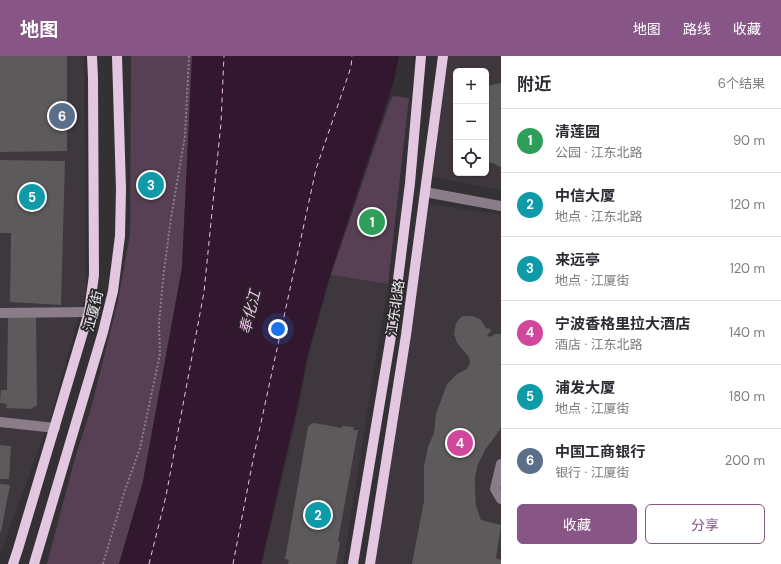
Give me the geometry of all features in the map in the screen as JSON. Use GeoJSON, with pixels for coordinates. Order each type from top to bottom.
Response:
{"type":"FeatureCollection","features":[{"type":"Feature","properties":{"kind":"main road","name":"江厦街"},"geometry":{"type":"LineString","coordinates":[[13,564],[86,327],[89,312],[94,268],[94,86],[92,56]]}},
{"type":"Feature","properties":{"kind":"main road","name":"江厦街"},"geometry":{"type":"LineString","coordinates":[[34,564],[103,332],[113,291],[120,236],[121,189],[117,56]]}},
{"type":"Feature","properties":{"kind":"main road","name":"江东北路"},"geometry":{"type":"LineString","coordinates":[[353,564],[391,336],[410,183],[421,56]]}},
{"type":"Feature","properties":{"kind":"main road","name":"江东北路"},"geometry":{"type":"LineString","coordinates":[[370,564],[406,334],[443,56]]}},
{"type":"Feature","properties":{"kind":"street"},"geometry":{"type":"LineString","coordinates":[[425,192],[501,206]]}},
{"type":"Feature","properties":{"kind":"street"},"geometry":{"type":"LineString","coordinates":[[0,313],[89,312]]}},
{"type":"Feature","properties":{"kind":"street"},"geometry":{"type":"LineString","coordinates":[[0,422],[55,428]]}},
{"type":"Feature","properties":{"kind":"street"},"geometry":{"type":"LineString","coordinates":[[501,464],[495,489],[501,499]]}},
{"type":"Feature","properties":{"kind":"path"},"geometry":{"type":"LineString","coordinates":[[103,564],[124,493],[140,448],[160,354],[160,323],[164,271],[171,218],[185,136],[189,56]]}},
{"type":"Feature","properties":{"kind":"shaded area"},"geometry":{"type":"Polygon","coordinates":[[[0,56],[84,56],[86,292],[49,421],[0,554],[0,56]]]}},
{"type":"Feature","properties":{"kind":"shaded area"},"geometry":{"type":"Polygon","coordinates":[[[131,56],[192,56],[182,268],[143,482],[119,564],[47,564],[75,458],[91,408],[118,301],[130,234],[131,56]]]}},
{"type":"Feature","properties":{"kind":"shaded area"},"geometry":{"type":"Polygon","coordinates":[[[447,56],[501,56],[501,190],[433,177],[447,56]]]}},
{"type":"Feature","properties":{"kind":"shaded area"},"geometry":{"type":"Polygon","coordinates":[[[393,96],[409,98],[388,284],[331,275],[389,104],[393,96]]]}},
{"type":"Feature","properties":{"kind":"shaded area"},"geometry":{"type":"Polygon","coordinates":[[[430,204],[501,215],[501,564],[375,564],[430,204]]]}},
{"type":"Feature","properties":{"kind":"shaded area"},"geometry":{"type":"Polygon","coordinates":[[[331,275],[388,284],[343,564],[262,564],[298,411],[309,354],[331,275]]]}},
{"type":"Feature","properties":{"kind":"water","name":"奉化江"},"geometry":{"type":"Polygon","coordinates":[[[192,56],[399,56],[394,81],[331,272],[308,353],[297,408],[261,564],[119,564],[143,481],[182,268],[192,56]]]}},
{"type":"Feature","properties":{"kind":"building"},"geometry":{"type":"Polygon","coordinates":[[[0,56],[67,56],[67,151],[0,152],[0,56]]]}},
{"type":"Feature","properties":{"kind":"building"},"geometry":{"type":"Polygon","coordinates":[[[501,83],[501,167],[489,162],[489,85],[501,83]]]}},
{"type":"Feature","properties":{"kind":"building"},"geometry":{"type":"Polygon","coordinates":[[[0,160],[65,161],[61,305],[10,302],[11,233],[0,233],[0,160]]]}},
{"type":"Feature","properties":{"kind":"building"},"geometry":{"type":"Polygon","coordinates":[[[8,316],[36,317],[37,405],[31,409],[6,408],[7,404],[0,403],[1,390],[7,390],[8,316]]]}},
{"type":"Feature","properties":{"kind":"building"},"geometry":{"type":"Polygon","coordinates":[[[472,316],[480,319],[487,329],[489,328],[491,331],[487,335],[490,337],[495,334],[501,334],[501,428],[485,450],[478,464],[475,477],[475,490],[476,506],[481,520],[501,525],[496,558],[501,560],[501,564],[412,564],[424,501],[424,466],[428,447],[434,433],[436,414],[447,384],[457,374],[467,369],[470,363],[469,357],[457,343],[454,334],[456,323],[461,317],[472,316]]]}},
{"type":"Feature","properties":{"kind":"building"},"geometry":{"type":"Polygon","coordinates":[[[314,423],[342,428],[342,426],[354,427],[353,430],[358,430],[338,541],[340,542],[336,564],[288,564],[289,560],[285,559],[308,427],[314,423]]]}},
{"type":"Feature","properties":{"kind":"building"},"geometry":{"type":"Polygon","coordinates":[[[0,445],[11,446],[9,479],[0,479],[0,445]]]}},
{"type":"Feature","properties":{"kind":"building"},"geometry":{"type":"Polygon","coordinates":[[[0,484],[10,485],[1,532],[0,532],[0,484]]]}},
{"type":"Feature","properties":{"kind":"ferry route"},"geometry":{"type":"LineString","coordinates":[[149,564],[166,496],[204,292],[221,123],[224,56]]}},
{"type":"Feature","properties":{"kind":"ferry route"},"geometry":{"type":"LineString","coordinates":[[233,564],[254,455],[316,169],[351,67],[352,56]]}},
{"type":"Feature","properties":{"kind":"place","name":"中国工商银行"},"geometry":{"type":"Point","coordinates":[62,116]}},
{"type":"Feature","properties":{"kind":"place","name":"来远亭"},"geometry":{"type":"Point","coordinates":[151,185]}},
{"type":"Feature","properties":{"kind":"place","name":"浦发大厦"},"geometry":{"type":"Point","coordinates":[32,197]}},
{"type":"Feature","properties":{"kind":"place","name":"清莲园"},"geometry":{"type":"Point","coordinates":[372,222]}},
{"type":"Feature","properties":{"kind":"place","name":"宁波香格里拉大酒店"},"geometry":{"type":"Point","coordinates":[460,443]}},
{"type":"Feature","properties":{"kind":"place","name":"中信大厦"},"geometry":{"type":"Point","coordinates":[318,515]}}]}
